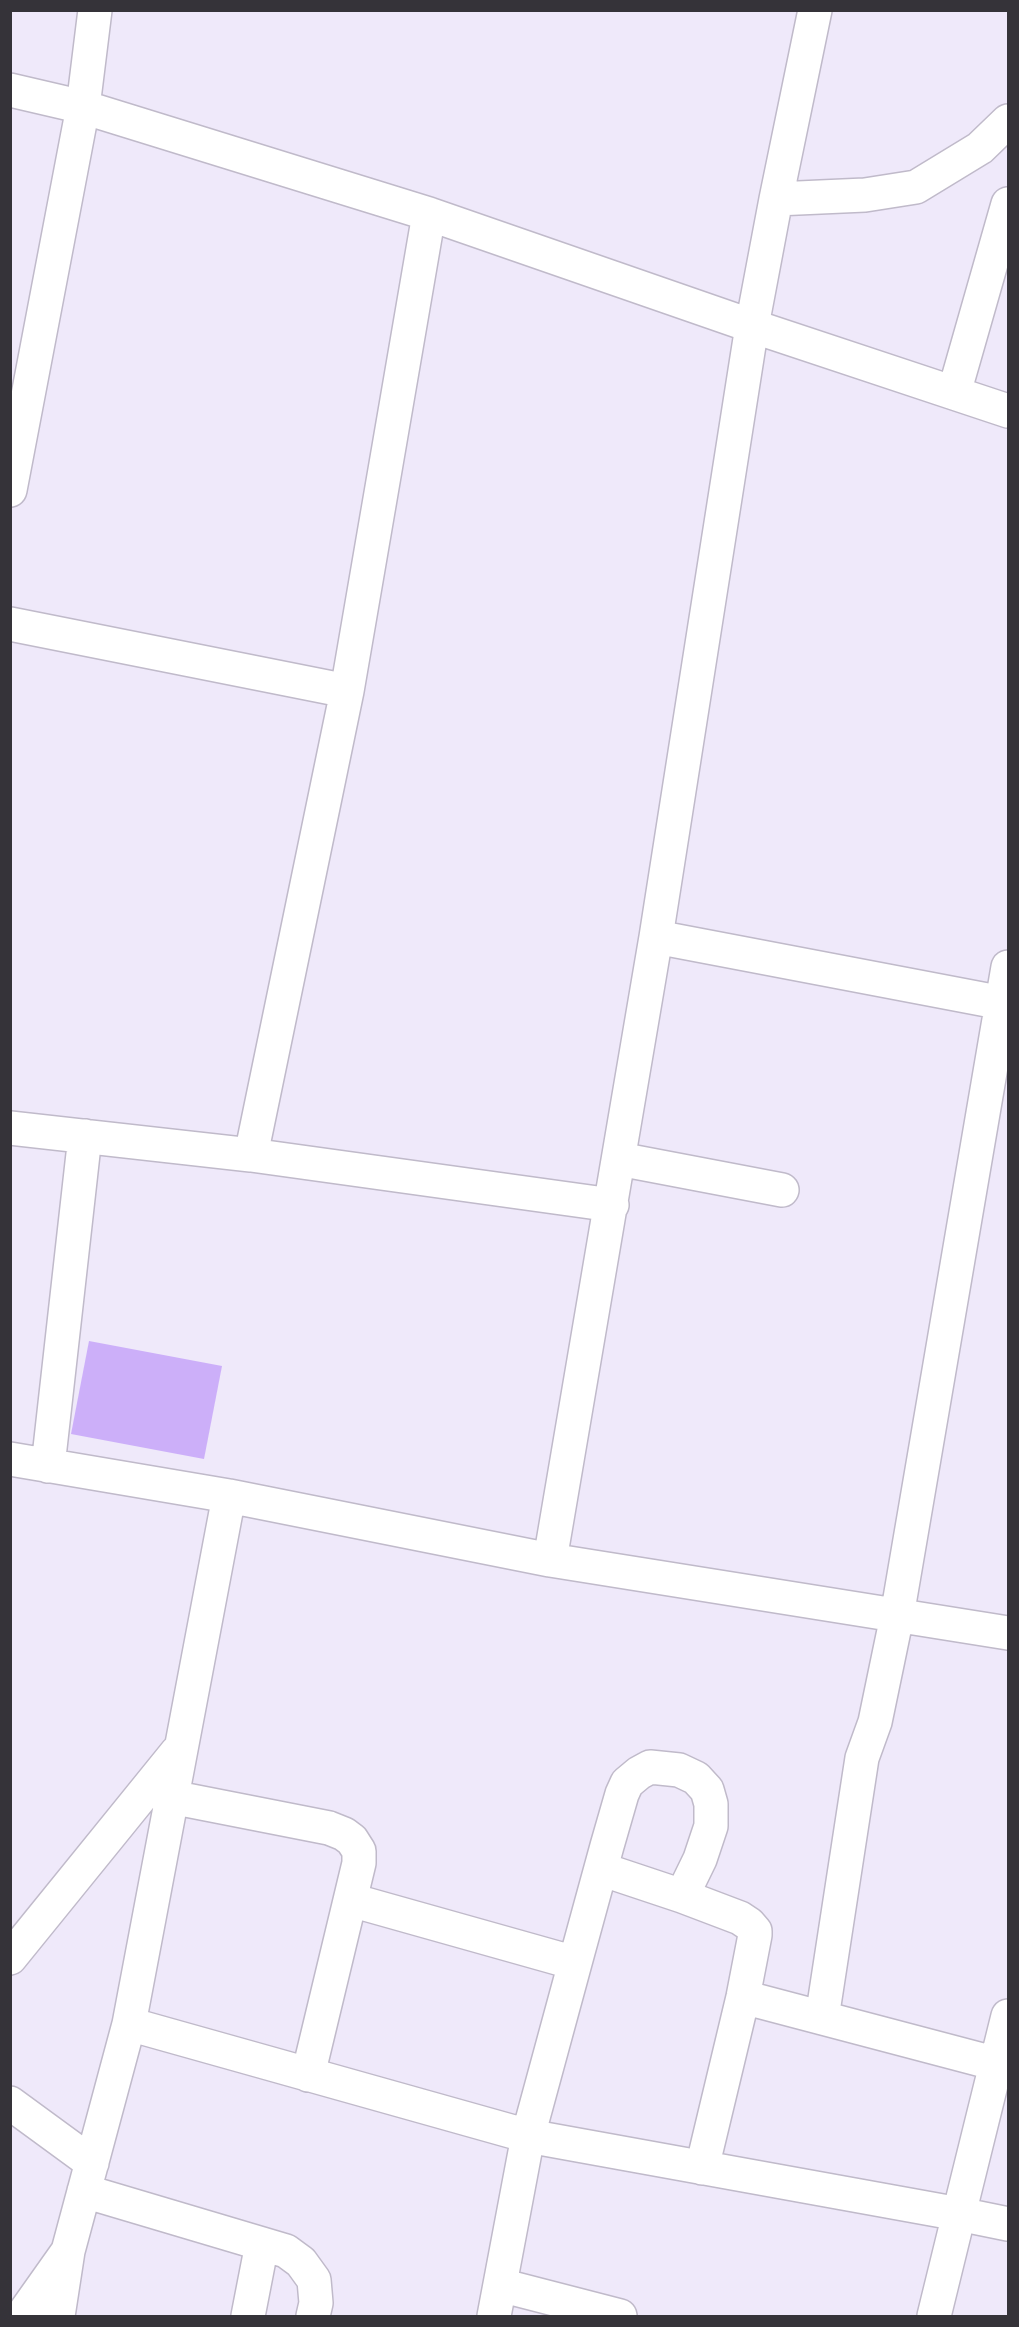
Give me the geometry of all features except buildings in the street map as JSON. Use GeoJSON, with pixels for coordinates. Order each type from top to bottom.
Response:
{"type":"FeatureCollection","features":[{"type":"Feature","properties":{"kind":"street"},"geometry":{"type":"LineString","coordinates":[[10,490],[83,107],[95,10]]}},
{"type":"Feature","properties":{"kind":"street"},"geometry":{"type":"LineString","coordinates":[[550,1560],[656,937],[752,326],[815,10]]}},
{"type":"Feature","properties":{"kind":"street"},"geometry":{"type":"LineString","coordinates":[[10,90],[83,107],[429,214],[752,326],[1008,411]]}},
{"type":"Feature","properties":{"kind":"street"},"geometry":{"type":"LineString","coordinates":[[776,200],[865,195],[916,187],[980,148],[1008,121]]}},
{"type":"Feature","properties":{"kind":"street"},"geometry":{"type":"LineString","coordinates":[[954,393],[1008,204]]}},
{"type":"Feature","properties":{"kind":"street"},"geometry":{"type":"LineString","coordinates":[[251,1155],[347,691],[429,214]]}},
{"type":"Feature","properties":{"kind":"street"},"geometry":{"type":"LineString","coordinates":[[10,624],[347,691]]}},
{"type":"Feature","properties":{"kind":"street"},"geometry":{"type":"LineString","coordinates":[[656,937],[1005,1004]]}},
{"type":"Feature","properties":{"kind":"street"},"geometry":{"type":"LineString","coordinates":[[822,2018],[862,1758],[875,1722],[897,1616],[1005,1004],[1008,967]]}},
{"type":"Feature","properties":{"kind":"street"},"geometry":{"type":"LineString","coordinates":[[10,1128],[251,1155],[612,1205]]}},
{"type":"Feature","properties":{"kind":"street"},"geometry":{"type":"LineString","coordinates":[[48,1466],[85,1136]]}},
{"type":"Feature","properties":{"kind":"street"},"geometry":{"type":"LineString","coordinates":[[619,1160],[782,1190]]}},
{"type":"Feature","properties":{"kind":"street"},"geometry":{"type":"LineString","coordinates":[[10,1459],[229,1496],[550,1560],[1008,1633]]}},
{"type":"Feature","properties":{"kind":"street"},"geometry":{"type":"LineString","coordinates":[[58,2316],[69,2251],[129,2024],[229,1496]]}},
{"type":"Feature","properties":{"kind":"street"},"geometry":{"type":"LineString","coordinates":[[10,1958],[180,1748]]}},
{"type":"Feature","properties":{"kind":"street"},"geometry":{"type":"LineString","coordinates":[[620,2316],[497,2301],[528,2136],[622,1794],[627,1783],[650,1767],[679,1770],[696,1778],[707,1790],[711,1804],[711,1826],[700,1859],[682,1896]]}},
{"type":"Feature","properties":{"kind":"street"},"geometry":{"type":"LineString","coordinates":[[171,1797],[329,1828],[352,1840],[359,1851],[359,1863],[351,1900],[308,2075]]}},
{"type":"Feature","properties":{"kind":"street"},"geometry":{"type":"LineString","coordinates":[[601,1869],[740,1918],[755,1931],[743,1997],[702,2168]]}},
{"type":"Feature","properties":{"kind":"street"},"geometry":{"type":"LineString","coordinates":[[351,1900],[574,1963]]}},
{"type":"Feature","properties":{"kind":"street"},"geometry":{"type":"LineString","coordinates":[[743,1997],[997,2064]]}},
{"type":"Feature","properties":{"kind":"street"},"geometry":{"type":"LineString","coordinates":[[934,2316],[1008,2016]]}},
{"type":"Feature","properties":{"kind":"street"},"geometry":{"type":"LineString","coordinates":[[129,2024],[528,2136],[1008,2224]]}},
{"type":"Feature","properties":{"kind":"street"},"geometry":{"type":"LineString","coordinates":[[10,2103],[88,2177],[262,2244],[286,2251],[300,2262],[314,2280],[316,2303],[313,2316]]}},
{"type":"Feature","properties":{"kind":"street"},"geometry":{"type":"LineString","coordinates":[[248,2316],[262,2244]]}},
{"type":"Feature","properties":{"kind":"street"},"geometry":{"type":"LineString","coordinates":[[22,2316],[69,2251]]}}]}
